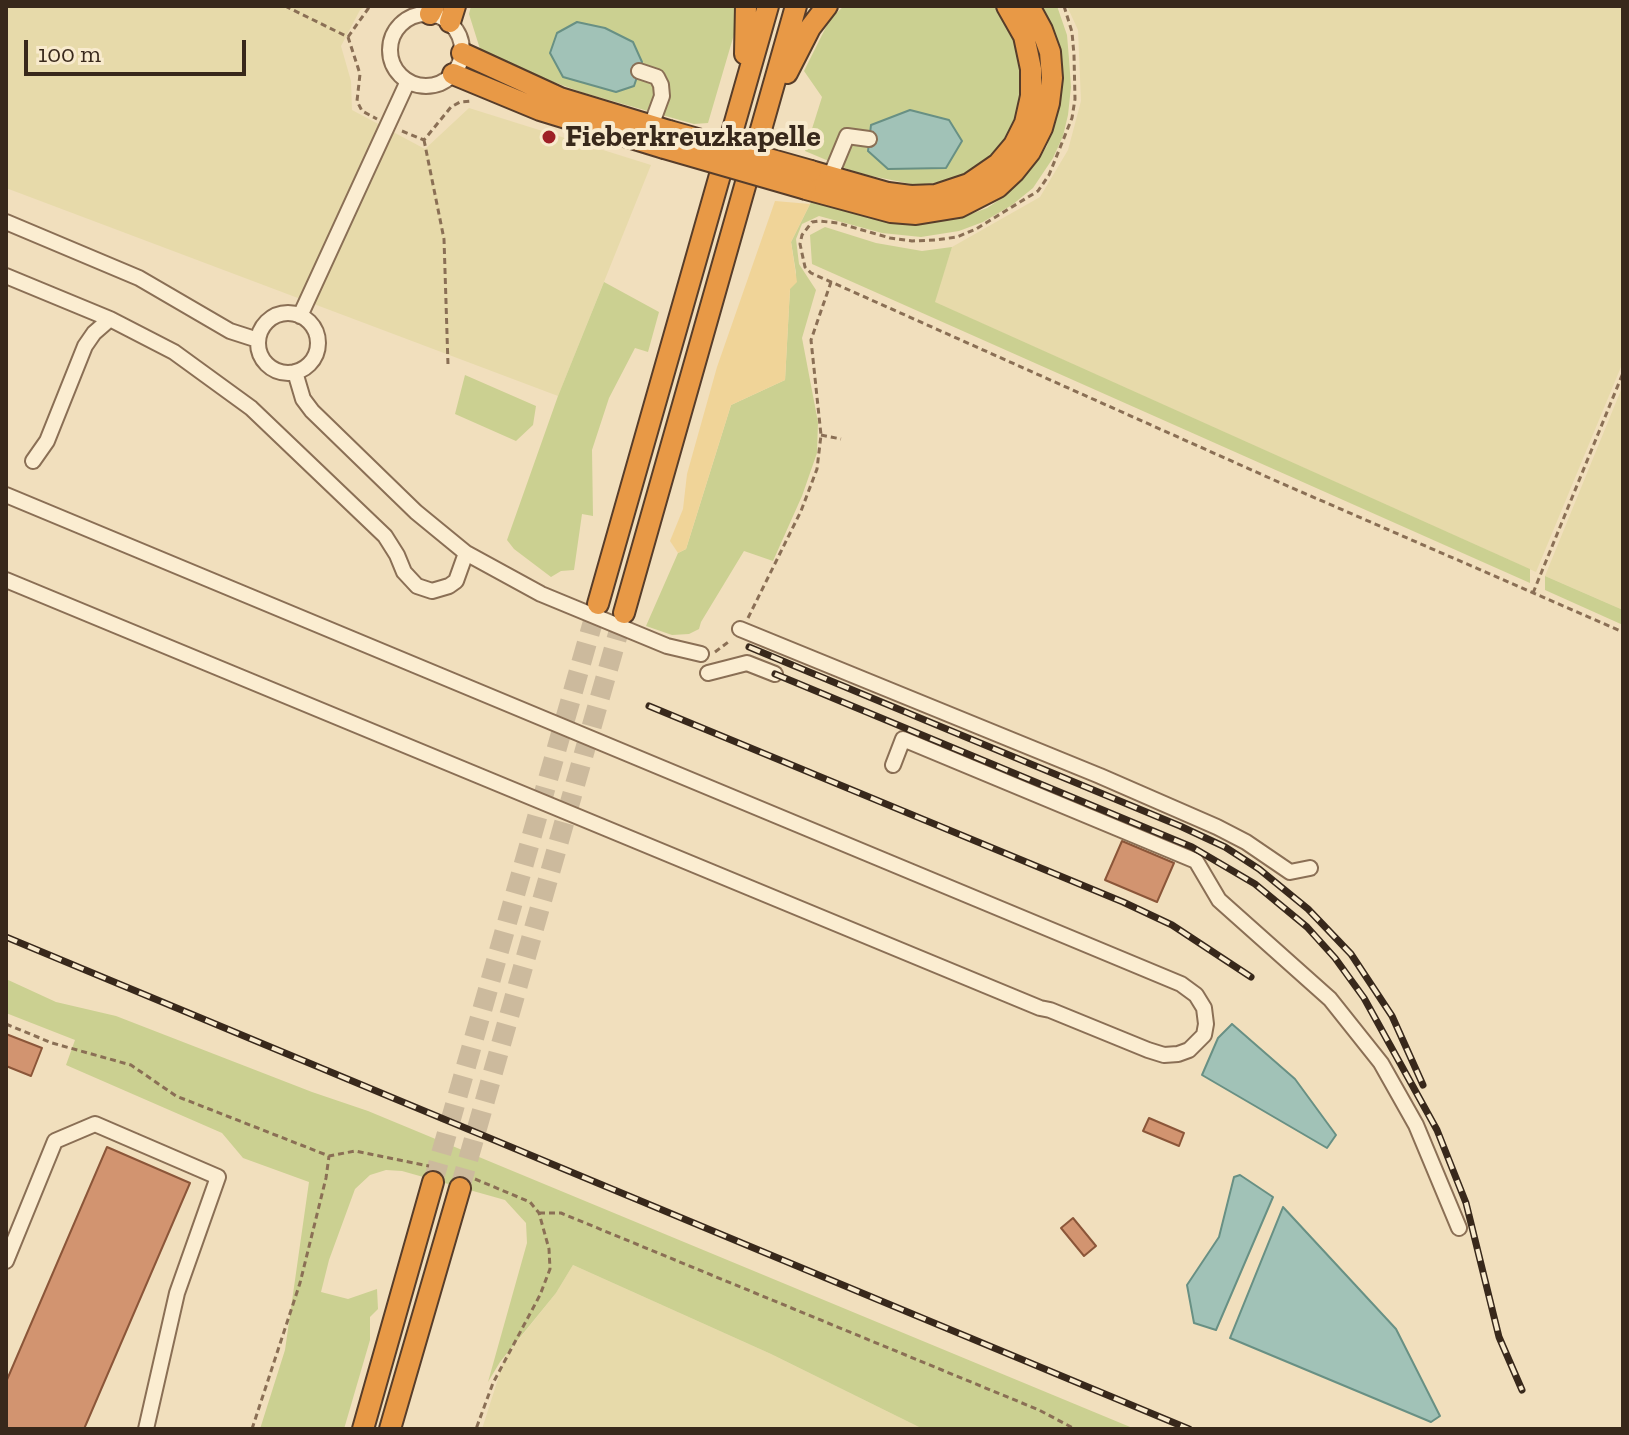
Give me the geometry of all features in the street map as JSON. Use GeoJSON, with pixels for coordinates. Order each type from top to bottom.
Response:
{"type":"FeatureCollection","features":[{"type":"Feature","properties":{"kind":"highway"},"geometry":{"type":"LineString","coordinates":[[744,90],[746,6]]}},
{"type":"Feature","properties":{"kind":"highway"},"geometry":{"type":"LineString","coordinates":[[598,604],[768,6]]}},
{"type":"Feature","properties":{"kind":"highway"},"geometry":{"type":"LineString","coordinates":[[624,613],[796,6]]}},
{"type":"Feature","properties":{"kind":"highway"},"geometry":{"type":"LineString","coordinates":[[759,135],[795,55],[827,6]]}},
{"type":"Feature","properties":{"kind":"highway"},"geometry":{"type":"LineString","coordinates":[[453,74],[540,110],[661,135],[816,179],[888,193],[936,195],[969,184],[998,164],[1014,145],[1025,123],[1031,96],[1031,69],[1024,36],[1007,6]]}},
{"type":"Feature","properties":{"kind":"highway"},"geometry":{"type":"LineString","coordinates":[[816,179],[891,212],[916,214],[959,207],[998,187],[1030,152],[1042,128],[1049,103],[1052,78],[1050,52],[1029,6]]}},
{"type":"Feature","properties":{"kind":"highway"},"geometry":{"type":"LineString","coordinates":[[462,53],[560,98],[661,135]]}},
{"type":"Feature","properties":{"kind":"highway"},"geometry":{"type":"LineString","coordinates":[[363,1429],[433,1175]]}},
{"type":"Feature","properties":{"kind":"highway"},"geometry":{"type":"LineString","coordinates":[[390,1429],[467,1184]]}},
{"type":"Feature","properties":{"kind":"lane"},"geometry":{"type":"LineString","coordinates":[[432,10],[452,14],[462,41],[462,53],[453,74],[434,86],[408,81],[394,67],[390,56],[393,34],[408,18],[432,10]]}},
{"type":"Feature","properties":{"kind":"lane"},"geometry":{"type":"LineString","coordinates":[[639,71],[657,77],[661,85],[661,135]]}},
{"type":"Feature","properties":{"kind":"lane"},"geometry":{"type":"LineString","coordinates":[[300,316],[408,81]]}},
{"type":"Feature","properties":{"kind":"lane"},"geometry":{"type":"LineString","coordinates":[[816,179],[847,136],[869,139]]}},
{"type":"Feature","properties":{"kind":"lane"},"geometry":{"type":"LineString","coordinates":[[6,222],[139,278],[230,331],[258,340]]}},
{"type":"Feature","properties":{"kind":"lane"},"geometry":{"type":"LineString","coordinates":[[6,276],[110,319],[174,352],[262,417],[385,536],[404,572],[417,586],[432,591],[449,586],[456,581],[466,553]]}},
{"type":"Feature","properties":{"kind":"lane"},"geometry":{"type":"LineString","coordinates":[[288,313],[300,316],[313,326],[318,346],[309,364],[295,372],[271,368],[260,353],[258,340],[263,326],[270,319],[288,313]]}},
{"type":"Feature","properties":{"kind":"lane"},"geometry":{"type":"LineString","coordinates":[[33,461],[47,441],[85,346],[110,319]]}},
{"type":"Feature","properties":{"kind":"lane"},"geometry":{"type":"LineString","coordinates":[[295,372],[303,399],[312,411],[416,512],[466,553],[541,594],[667,646],[701,654]]}},
{"type":"Feature","properties":{"kind":"lane"},"geometry":{"type":"LineString","coordinates":[[6,495],[1181,984],[1196,995],[1204,1008],[1204,1035],[1189,1050],[1178,1054],[1164,1055],[1148,1050],[6,580]]}},
{"type":"Feature","properties":{"kind":"lane"},"geometry":{"type":"LineString","coordinates":[[740,629],[1086,770],[1217,827],[1246,842],[1290,872],[1310,868]]}},
{"type":"Feature","properties":{"kind":"lane"},"geometry":{"type":"LineString","coordinates":[[708,673],[747,663],[775,674]]}},
{"type":"Feature","properties":{"kind":"lane"},"geometry":{"type":"LineString","coordinates":[[893,765],[903,739],[1196,861],[1213,894],[1330,999],[1381,1063],[1416,1125],[1459,1228]]}},
{"type":"Feature","properties":{"kind":"lane"},"geometry":{"type":"LineString","coordinates":[[6,1261],[55,1141],[95,1124],[218,1177],[177,1293],[146,1429]]}},
{"type":"Feature","properties":{"kind":"path"},"geometry":{"type":"LineString","coordinates":[[285,6],[348,37],[360,74],[357,101],[362,111],[424,140]]}},
{"type":"Feature","properties":{"kind":"path"},"geometry":{"type":"LineString","coordinates":[[348,37],[370,6]]}},
{"type":"Feature","properties":{"kind":"path"},"geometry":{"type":"LineString","coordinates":[[424,140],[451,107],[471,101]]}},
{"type":"Feature","properties":{"kind":"path"},"geometry":{"type":"LineString","coordinates":[[424,140],[444,239],[448,365]]}},
{"type":"Feature","properties":{"kind":"path"},"geometry":{"type":"LineString","coordinates":[[801,259],[811,273],[1623,632]]}},
{"type":"Feature","properties":{"kind":"path"},"geometry":{"type":"LineString","coordinates":[[777,564],[817,469],[821,435],[811,340],[831,282]]}},
{"type":"Feature","properties":{"kind":"path"},"geometry":{"type":"LineString","coordinates":[[1533,593],[1623,373]]}},
{"type":"Feature","properties":{"kind":"path"},"geometry":{"type":"LineString","coordinates":[[821,435],[841,439]]}},
{"type":"Feature","properties":{"kind":"path"},"geometry":{"type":"LineString","coordinates":[[6,1024],[52,1043],[131,1065],[176,1096],[329,1156],[355,1151],[433,1175]]}},
{"type":"Feature","properties":{"kind":"path"},"geometry":{"type":"LineString","coordinates":[[252,1429],[300,1283],[329,1156]]}},
{"type":"Feature","properties":{"kind":"path"},"geometry":{"type":"LineString","coordinates":[[467,1184],[516,1194],[530,1202],[539,1213],[549,1249],[550,1269],[540,1295],[493,1383],[476,1429]]}},
{"type":"Feature","properties":{"kind":"path"},"geometry":{"type":"LineString","coordinates":[[539,1213],[561,1213],[1039,1410],[1075,1429]]}},
{"type":"Feature","properties":{"kind":"shaded area"},"geometry":{"type":"Polygon","coordinates":[[[6,6],[367,6],[360,10],[341,46],[351,81],[352,110],[425,149],[469,108],[651,165],[558,396],[6,188],[6,6]]]}},
{"type":"Feature","properties":{"kind":"shaded area"},"geometry":{"type":"Polygon","coordinates":[[[1067,6],[1623,6],[1623,362],[1536,572],[934,302],[952,247],[1040,197],[1068,150],[1081,101],[1078,30],[1067,6]]]}},
{"type":"Feature","properties":{"kind":"shaded area"},"geometry":{"type":"Polygon","coordinates":[[[1623,385],[1623,610],[1545,576],[1623,385]]]}},
{"type":"Feature","properties":{"kind":"shaded area"},"geometry":{"type":"Polygon","coordinates":[[[573,1265],[771,1354],[923,1429],[482,1429],[505,1357],[556,1293],[573,1265]]]}},
{"type":"Feature","properties":{"kind":"green space"},"geometry":{"type":"Polygon","coordinates":[[[471,6],[734,6],[735,31],[708,123],[694,124],[584,93],[495,61],[480,49],[469,14],[471,6]]]}},
{"type":"Feature","properties":{"kind":"green space"},"geometry":{"type":"Polygon","coordinates":[[[844,6],[993,6],[1007,21],[1020,57],[1023,86],[1016,119],[1002,144],[981,165],[950,181],[916,185],[857,173],[805,151],[822,97],[804,71],[830,19],[844,6]]]}},
{"type":"Feature","properties":{"kind":"green space"},"geometry":{"type":"Polygon","coordinates":[[[1043,6],[1057,6],[1067,35],[1071,87],[1063,136],[1053,158],[1033,188],[1012,205],[983,222],[959,231],[921,237],[882,233],[819,216],[802,224],[796,239],[799,264],[816,290],[802,338],[818,422],[817,453],[802,496],[773,561],[744,551],[699,629],[689,634],[672,635],[646,626],[678,553],[686,549],[731,405],[785,380],[790,288],[796,273],[791,242],[810,204],[812,201],[916,225],[971,214],[1005,196],[1047,146],[1060,99],[1057,46],[1043,6]]]}},
{"type":"Feature","properties":{"kind":"green space"},"geometry":{"type":"Polygon","coordinates":[[[825,227],[876,243],[922,251],[952,247],[935,302],[1530,569],[1530,583],[812,264],[810,235],[825,227]]]}},
{"type":"Feature","properties":{"kind":"green space"},"geometry":{"type":"Polygon","coordinates":[[[604,282],[659,312],[648,352],[635,348],[609,398],[592,450],[593,516],[582,514],[574,570],[561,571],[551,577],[507,540],[558,396],[604,282]]]}},
{"type":"Feature","properties":{"kind":"green space"},"geometry":{"type":"Polygon","coordinates":[[[465,375],[536,406],[533,425],[516,441],[455,414],[465,375]]]}},
{"type":"Feature","properties":{"kind":"green space"},"geometry":{"type":"Polygon","coordinates":[[[1545,576],[1623,610],[1623,625],[1545,590],[1545,576]]]}},
{"type":"Feature","properties":{"kind":"green space"},"geometry":{"type":"Polygon","coordinates":[[[6,979],[56,1002],[116,1016],[368,1111],[1135,1429],[923,1429],[771,1354],[573,1265],[556,1293],[500,1362],[488,1382],[527,1243],[526,1223],[505,1200],[402,1171],[386,1170],[370,1175],[355,1189],[329,1260],[321,1292],[348,1299],[377,1289],[378,1309],[370,1317],[370,1340],[344,1429],[260,1429],[285,1350],[309,1182],[243,1158],[222,1133],[66,1065],[75,1040],[6,1013],[6,979]]]}},
{"type":"Feature","properties":{"kind":"sand"},"geometry":{"type":"Polygon","coordinates":[[[775,201],[810,204],[791,242],[797,282],[790,289],[785,380],[731,405],[686,549],[678,553],[670,541],[683,509],[687,474],[717,367],[775,201]]]}},
{"type":"Feature","properties":{"kind":"water"},"geometry":{"type":"Polygon","coordinates":[[[577,22],[605,28],[633,42],[642,62],[634,86],[616,92],[563,77],[550,53],[557,33],[577,22]]]}},
{"type":"Feature","properties":{"kind":"water"},"geometry":{"type":"Polygon","coordinates":[[[910,110],[949,120],[962,141],[946,168],[888,169],[868,151],[871,125],[910,110]]]}},
{"type":"Feature","properties":{"kind":"water"},"geometry":{"type":"Polygon","coordinates":[[[1232,1024],[1295,1079],[1336,1135],[1327,1148],[1202,1075],[1218,1038],[1232,1024]]]}},
{"type":"Feature","properties":{"kind":"water"},"geometry":{"type":"Polygon","coordinates":[[[1240,1175],[1273,1197],[1216,1330],[1194,1323],[1187,1285],[1219,1237],[1234,1177],[1240,1175]]]}},
{"type":"Feature","properties":{"kind":"water"},"geometry":{"type":"Polygon","coordinates":[[[1283,1207],[1396,1329],[1440,1416],[1431,1422],[1230,1338],[1283,1207]]]}},
{"type":"Feature","properties":{"kind":"building"},"geometry":{"type":"Polygon","coordinates":[[[1122,841],[1174,863],[1157,902],[1105,880],[1122,841]]]}},
{"type":"Feature","properties":{"kind":"building"},"geometry":{"type":"Polygon","coordinates":[[[6,1034],[42,1048],[31,1076],[6,1066],[6,1034]]]}},
{"type":"Feature","properties":{"kind":"building"},"geometry":{"type":"Polygon","coordinates":[[[1149,1118],[1184,1133],[1179,1146],[1143,1131],[1149,1118]]]}},
{"type":"Feature","properties":{"kind":"building"},"geometry":{"type":"Polygon","coordinates":[[[107,1147],[190,1183],[84,1429],[6,1429],[6,1382],[107,1147]]]}},
{"type":"Feature","properties":{"kind":"building"},"geometry":{"type":"Polygon","coordinates":[[[1073,1218],[1096,1246],[1084,1256],[1061,1228],[1073,1218]]]}},
{"type":"Feature","properties":{"kind":"tunnel"},"geometry":{"type":"LineString","coordinates":[[433,1182],[598,604]]}},
{"type":"Feature","properties":{"kind":"tunnel"},"geometry":{"type":"LineString","coordinates":[[460,1188],[624,613]]}},
{"type":"Feature","properties":{"kind":"railway"},"geometry":{"type":"LineString","coordinates":[[749,647],[1180,826],[1225,847],[1259,869],[1308,909],[1351,954],[1392,1016],[1423,1085]]}},
{"type":"Feature","properties":{"kind":"railway"},"geometry":{"type":"LineString","coordinates":[[775,674],[1192,847],[1255,884],[1307,927],[1335,958],[1364,998],[1437,1130],[1466,1203],[1499,1337],[1522,1390]]}},
{"type":"Feature","properties":{"kind":"railway"},"geometry":{"type":"LineString","coordinates":[[649,706],[1123,902],[1172,925],[1251,977]]}},
{"type":"Feature","properties":{"kind":"railway"},"geometry":{"type":"LineString","coordinates":[[6,937],[1189,1429]]}},
{"type":"Feature","properties":{"kind":"place","name":"Fieberkreuzkapelle"},"geometry":{"type":"Point","coordinates":[549,137]}}]}
